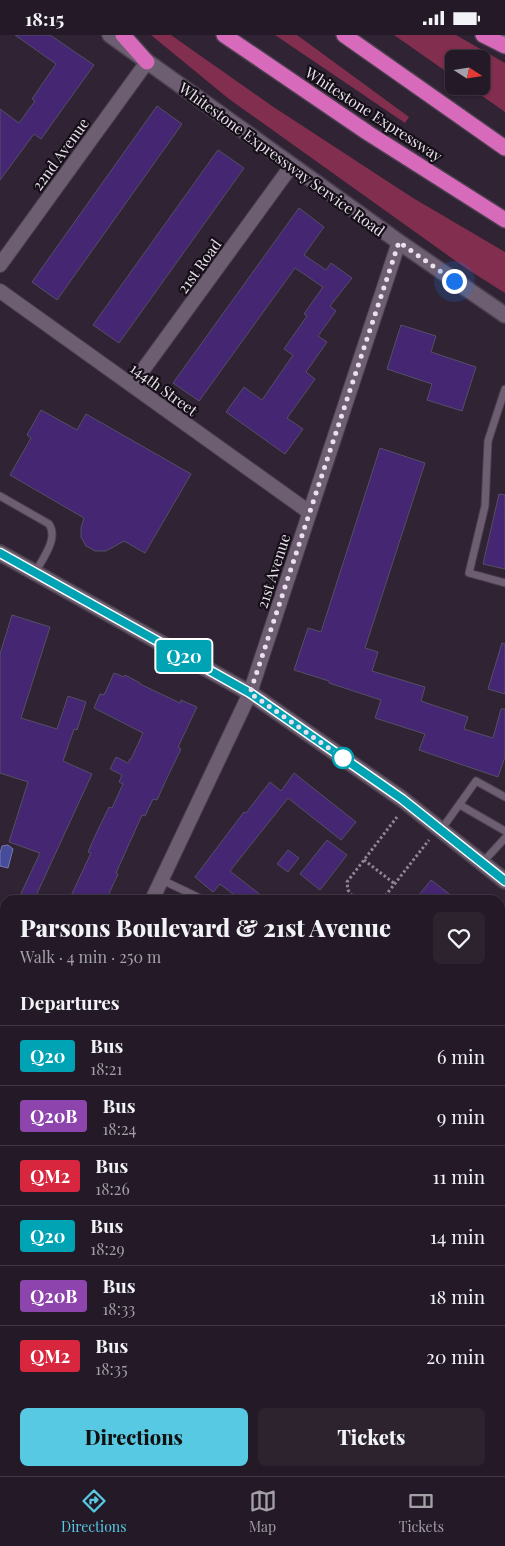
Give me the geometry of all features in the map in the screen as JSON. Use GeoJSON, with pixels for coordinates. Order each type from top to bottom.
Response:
{"type":"FeatureCollection","features":[{"type":"Feature","properties":{"kind":"highway"},"geometry":{"type":"LineString","coordinates":[[123,35],[147,62]]}},
{"type":"Feature","properties":{"kind":"highway","name":"Whitestone Expressway"},"geometry":{"type":"LineString","coordinates":[[224,35],[368,133],[505,220]]}},
{"type":"Feature","properties":{"kind":"highway"},"geometry":{"type":"LineString","coordinates":[[344,35],[505,148]]}},
{"type":"Feature","properties":{"kind":"highway"},"geometry":{"type":"LineString","coordinates":[[483,35],[505,46]]}},
{"type":"Feature","properties":{"kind":"street","name":"Whitestone Expressway Service Road"},"geometry":{"type":"LineString","coordinates":[[110,35],[399,242],[505,315]]}},
{"type":"Feature","properties":{"kind":"street","name":"22nd Avenue"},"geometry":{"type":"LineString","coordinates":[[0,265],[147,62]]}},
{"type":"Feature","properties":{"kind":"street","name":"21st Road"},"geometry":{"type":"LineString","coordinates":[[132,385],[292,165]]}},
{"type":"Feature","properties":{"kind":"street","name":"21st Avenue"},"geometry":{"type":"LineString","coordinates":[[154,895],[250,693],[399,242]]}},
{"type":"Feature","properties":{"kind":"street","name":"144th Street"},"geometry":{"type":"LineString","coordinates":[[0,291],[309,512]]}},
{"type":"Feature","properties":{"kind":"street"},"geometry":{"type":"LineString","coordinates":[[0,553],[250,693],[402,799],[505,881]]}},
{"type":"Feature","properties":{"kind":"lane"},"geometry":{"type":"LineString","coordinates":[[505,389],[488,441],[485,506],[469,573],[505,583]]}},
{"type":"Feature","properties":{"kind":"lane"},"geometry":{"type":"LineString","coordinates":[[0,496],[49,524],[52,530],[52,539],[35,573]]}},
{"type":"Feature","properties":{"kind":"lane"},"geometry":{"type":"LineString","coordinates":[[441,830],[476,781],[505,797]]}},
{"type":"Feature","properties":{"kind":"lane"},"geometry":{"type":"LineString","coordinates":[[460,805],[505,831]]}},
{"type":"Feature","properties":{"kind":"lane"},"geometry":{"type":"LineString","coordinates":[[483,862],[505,838]]}},
{"type":"Feature","properties":{"kind":"lane"},"geometry":{"type":"LineString","coordinates":[[162,880],[194,895]]}},
{"type":"Feature","properties":{"kind":"path"},"geometry":{"type":"LineString","coordinates":[[352,895],[348,890],[347,882],[397,817]]}},
{"type":"Feature","properties":{"kind":"path"},"geometry":{"type":"LineString","coordinates":[[386,895],[429,840]]}},
{"type":"Feature","properties":{"kind":"path"},"geometry":{"type":"LineString","coordinates":[[364,860],[395,884]]}},
{"type":"Feature","properties":{"kind":"shaded area"},"geometry":{"type":"Polygon","coordinates":[[[151,35],[171,35],[272,106],[413,198],[505,252],[505,293],[467,269],[229,99],[151,35]]]}},
{"type":"Feature","properties":{"kind":"shaded area"},"geometry":{"type":"Polygon","coordinates":[[[275,35],[297,35],[409,117],[405,123],[275,35]]]}},
{"type":"Feature","properties":{"kind":"shaded area"},"geometry":{"type":"Polygon","coordinates":[[[394,35],[456,35],[482,50],[445,50],[445,71],[394,35]]]}},
{"type":"Feature","properties":{"kind":"shaded area"},"geometry":{"type":"Polygon","coordinates":[[[490,54],[505,63],[505,112],[481,95],[490,95],[490,54]]]}},
{"type":"Feature","properties":{"kind":"shaded area"},"geometry":{"type":"Polygon","coordinates":[[[8,845],[13,849],[8,868],[0,866],[0,853],[2,846],[8,845]]]}},
{"type":"Feature","properties":{"kind":"building"},"geometry":{"type":"Polygon","coordinates":[[[15,35],[50,35],[94,65],[41,139],[34,134],[0,180],[0,109],[19,123],[35,101],[32,99],[56,64],[15,35]]]}},
{"type":"Feature","properties":{"kind":"building"},"geometry":{"type":"Polygon","coordinates":[[[157,106],[182,124],[57,300],[32,282],[157,106]]]}},
{"type":"Feature","properties":{"kind":"building"},"geometry":{"type":"Polygon","coordinates":[[[218,150],[244,168],[119,343],[93,325],[218,150]]]}},
{"type":"Feature","properties":{"kind":"building"},"geometry":{"type":"Polygon","coordinates":[[[299,208],[324,227],[304,255],[326,270],[331,263],[352,278],[330,306],[336,311],[318,336],[327,342],[306,372],[315,379],[287,418],[303,429],[285,454],[226,412],[244,387],[262,400],[293,355],[284,349],[307,316],[304,314],[323,287],[295,268],[199,401],[173,383],[299,208]]]}},
{"type":"Feature","properties":{"kind":"building"},"geometry":{"type":"Polygon","coordinates":[[[401,325],[436,336],[431,352],[476,367],[462,411],[427,400],[432,384],[387,369],[401,325]]]}},
{"type":"Feature","properties":{"kind":"building"},"geometry":{"type":"Polygon","coordinates":[[[41,410],[77,430],[86,414],[191,474],[145,553],[124,541],[106,551],[95,551],[86,546],[81,537],[84,518],[10,475],[31,438],[27,435],[41,410]]]}},
{"type":"Feature","properties":{"kind":"building"},"geometry":{"type":"Polygon","coordinates":[[[380,448],[425,463],[365,648],[378,652],[372,671],[425,687],[421,701],[468,717],[464,729],[493,738],[501,709],[505,709],[505,757],[498,777],[419,750],[425,734],[375,718],[381,700],[294,670],[308,628],[321,632],[380,448]]]}},
{"type":"Feature","properties":{"kind":"building"},"geometry":{"type":"Polygon","coordinates":[[[499,494],[505,495],[505,569],[483,564],[499,494]]]}},
{"type":"Feature","properties":{"kind":"building"},"geometry":{"type":"Polygon","coordinates":[[[12,615],[50,627],[21,718],[57,729],[68,696],[86,702],[77,730],[74,729],[63,761],[92,774],[36,895],[20,895],[40,853],[9,842],[28,782],[0,773],[0,654],[12,615]]]}},
{"type":"Feature","properties":{"kind":"building"},"geometry":{"type":"Polygon","coordinates":[[[502,643],[505,644],[505,694],[488,689],[502,643]]]}},
{"type":"Feature","properties":{"kind":"building"},"geometry":{"type":"Polygon","coordinates":[[[114,673],[124,677],[125,675],[180,703],[181,700],[197,707],[178,747],[181,749],[157,800],[153,799],[145,816],[142,815],[108,895],[71,895],[91,853],[88,852],[95,836],[109,807],[112,808],[123,784],[119,782],[122,775],[110,769],[116,757],[128,763],[143,733],[94,708],[100,694],[104,695],[114,673]]]}},
{"type":"Feature","properties":{"kind":"building"},"geometry":{"type":"Polygon","coordinates":[[[294,773],[356,822],[341,840],[288,798],[230,871],[261,895],[234,895],[220,884],[213,892],[195,877],[244,812],[246,813],[270,782],[281,791],[294,773]]]}},
{"type":"Feature","properties":{"kind":"building"},"geometry":{"type":"Polygon","coordinates":[[[327,840],[347,855],[320,890],[300,874],[327,840]]]}},
{"type":"Feature","properties":{"kind":"building"},"geometry":{"type":"Polygon","coordinates":[[[288,850],[299,858],[288,872],[277,864],[288,850]]]}},
{"type":"Feature","properties":{"kind":"building"},"geometry":{"type":"Polygon","coordinates":[[[431,880],[450,895],[419,895],[431,880]]]}},
{"type":"Feature","properties":{"kind":"bus line","name":"Q20"},"geometry":{"type":"LineString","coordinates":[[0,553],[250,693],[402,799],[505,881]]}},
{"type":"Feature","properties":{"kind":"route"},"geometry":{"type":"LineString","coordinates":[[343,758],[250,693],[399,242],[454,281]]}}]}
